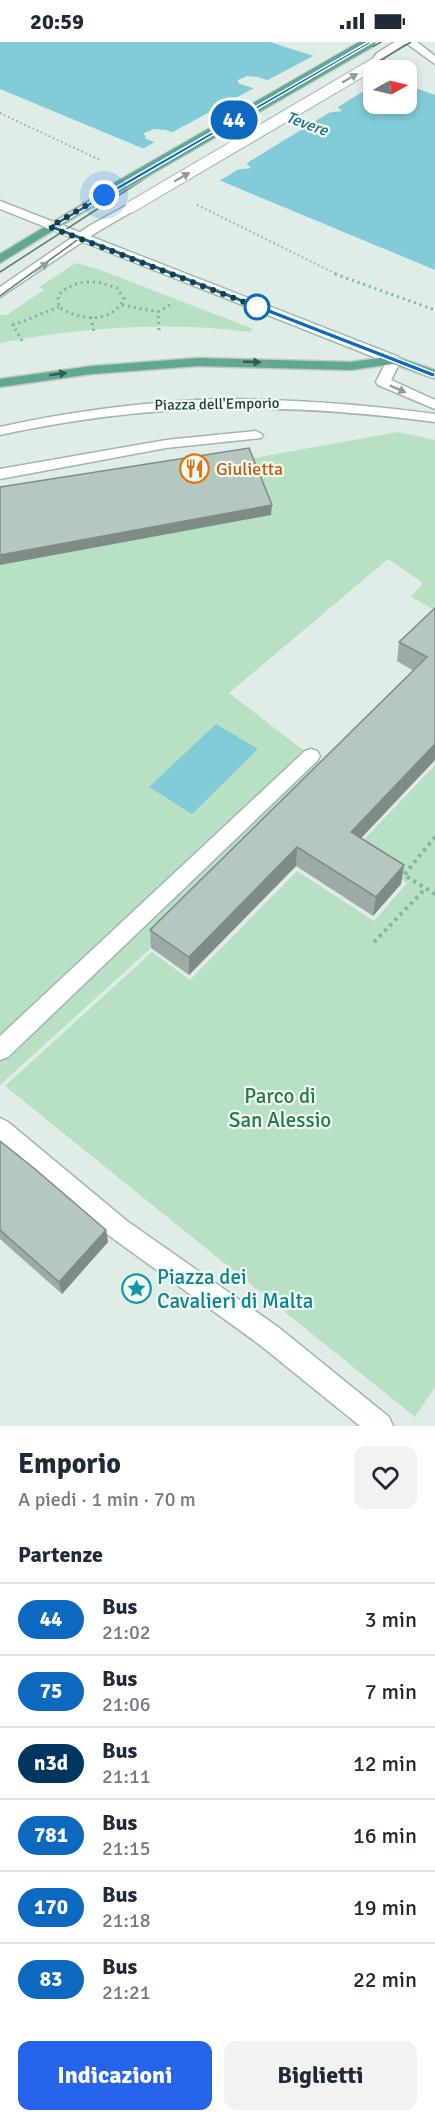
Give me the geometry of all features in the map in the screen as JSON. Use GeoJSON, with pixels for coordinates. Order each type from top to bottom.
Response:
{"type":"FeatureCollection","features":[{"type":"Feature","properties":{"kind":"main road"},"geometry":{"type":"LineString","coordinates":[[0,259],[64,218],[370,42]]}},
{"type":"Feature","properties":{"kind":"main road"},"geometry":{"type":"LineString","coordinates":[[0,383],[92,370],[229,361],[351,366],[394,360],[435,375]]}},
{"type":"Feature","properties":{"kind":"street"},"geometry":{"type":"LineString","coordinates":[[0,293],[55,258],[80,238],[374,64],[381,55],[402,42]]}},
{"type":"Feature","properties":{"kind":"street"},"geometry":{"type":"LineString","coordinates":[[411,42],[435,61]]}},
{"type":"Feature","properties":{"kind":"street"},"geometry":{"type":"LineString","coordinates":[[0,205],[50,227],[394,360],[383,382],[435,405]]}},
{"type":"Feature","properties":{"kind":"street","name":"Piazza dell'Emporio"},"geometry":{"type":"LineString","coordinates":[[0,431],[98,411],[200,402],[293,402],[435,418]]}},
{"type":"Feature","properties":{"kind":"street"},"geometry":{"type":"LineString","coordinates":[[0,474],[166,444],[256,435]]}},
{"type":"Feature","properties":{"kind":"street"},"geometry":{"type":"LineString","coordinates":[[0,1050],[311,756]]}},
{"type":"Feature","properties":{"kind":"street"},"geometry":{"type":"LineString","coordinates":[[0,1129],[119,1229],[269,1336],[380,1426]]}},
{"type":"Feature","properties":{"kind":"path"},"geometry":{"type":"LineString","coordinates":[[0,113],[102,161]]}},
{"type":"Feature","properties":{"kind":"path"},"geometry":{"type":"LineString","coordinates":[[196,205],[339,276],[435,310]]}},
{"type":"Feature","properties":{"kind":"path"},"geometry":{"type":"LineString","coordinates":[[59,307],[58,296],[62,291],[73,285],[87,282],[98,282],[117,288],[122,293],[122,304]]}},
{"type":"Feature","properties":{"kind":"path"},"geometry":{"type":"LineString","coordinates":[[59,307],[72,315],[91,317],[110,313],[122,304],[158,312],[174,303]]}},
{"type":"Feature","properties":{"kind":"path"},"geometry":{"type":"LineString","coordinates":[[22,341],[13,325],[59,307]]}},
{"type":"Feature","properties":{"kind":"path"},"geometry":{"type":"LineString","coordinates":[[158,312],[159,330]]}},
{"type":"Feature","properties":{"kind":"path"},"geometry":{"type":"LineString","coordinates":[[91,317],[94,332]]}},
{"type":"Feature","properties":{"kind":"path"},"geometry":{"type":"LineString","coordinates":[[435,837],[404,874],[435,894]]}},
{"type":"Feature","properties":{"kind":"path"},"geometry":{"type":"LineString","coordinates":[[374,942],[426,888]]}},
{"type":"Feature","properties":{"kind":"green space"},"geometry":{"type":"Polygon","coordinates":[[[76,263],[98,269],[253,329],[250,332],[188,327],[125,327],[62,333],[0,343],[0,315],[7,315],[44,290],[39,287],[76,263]]]}},
{"type":"Feature","properties":{"kind":"green space"},"geometry":{"type":"Polygon","coordinates":[[[398,432],[435,440],[435,610],[411,597],[423,583],[388,559],[229,693],[311,756],[327,765],[151,948],[0,1085],[0,565],[249,459],[398,432]]]}},
{"type":"Feature","properties":{"kind":"green space","name":"Parco di San Alessio"},"geometry":{"type":"Polygon","coordinates":[[[435,765],[435,1387],[415,1417],[5,1086],[152,952],[190,980],[297,871],[374,921],[407,883],[354,850],[435,765]]]}},
{"type":"Feature","properties":{"kind":"water","name":"Tevere"},"geometry":{"type":"Polygon","coordinates":[[[0,42],[270,42],[363,72],[363,114],[417,114],[417,89],[435,95],[435,270],[0,89],[0,42]],[[247,76],[238,80],[238,83],[325,113],[342,111],[331,102],[258,77],[247,76]],[[154,129],[144,133],[146,139],[233,170],[251,168],[241,158],[166,130],[154,129]]]}},
{"type":"Feature","properties":{"kind":"water"},"geometry":{"type":"Polygon","coordinates":[[[216,724],[258,749],[192,814],[149,787],[216,724]]]}},
{"type":"Feature","properties":{"kind":"pier"},"geometry":{"type":"Polygon","coordinates":[[[317,54],[363,69],[363,91],[335,109],[330,104],[264,82],[317,54]]]}},
{"type":"Feature","properties":{"kind":"pier"},"geometry":{"type":"Polygon","coordinates":[[[256,87],[326,110],[335,109],[244,165],[239,160],[169,134],[256,87]]]}},
{"type":"Feature","properties":{"kind":"pier"},"geometry":{"type":"Polygon","coordinates":[[[158,140],[233,167],[242,167],[216,183],[139,151],[158,140]]]}},
{"type":"Feature","properties":{"kind":"building"},"geometry":{"type":"Polygon","coordinates":[[[249,448],[272,505],[0,555],[0,487],[249,448]]]}},
{"type":"Feature","properties":{"kind":"building"},"geometry":{"type":"Polygon","coordinates":[[[435,608],[435,744],[351,832],[404,865],[376,897],[297,847],[189,957],[150,930],[427,657],[399,642],[435,608]]]}},
{"type":"Feature","properties":{"kind":"building"},"geometry":{"type":"Polygon","coordinates":[[[0,1141],[106,1230],[59,1282],[0,1230],[0,1141]]]}},
{"type":"Feature","properties":{"kind":"tram line"},"geometry":{"type":"LineString","coordinates":[[0,272],[150,175],[381,42]]}},
{"type":"Feature","properties":{"kind":"tram line"},"geometry":{"type":"LineString","coordinates":[[381,60],[411,42]]}},
{"type":"Feature","properties":{"kind":"tram line"},"geometry":{"type":"LineString","coordinates":[[0,296],[80,238]]}},
{"type":"Feature","properties":{"kind":"bus line","name":"44"},"geometry":{"type":"LineString","coordinates":[[370,42],[79,208],[50,227],[435,375]]}},
{"type":"Feature","properties":{"kind":"place","name":"Giulietta"},"geometry":{"type":"Point","coordinates":[195,469]}},
{"type":"Feature","properties":{"kind":"place","name":"Piazza dei Cavalieri di Malta"},"geometry":{"type":"Point","coordinates":[136,1289]}},
{"type":"Feature","properties":{"kind":"route"},"geometry":{"type":"LineString","coordinates":[[104,195],[50,227],[257,307]]}}]}
